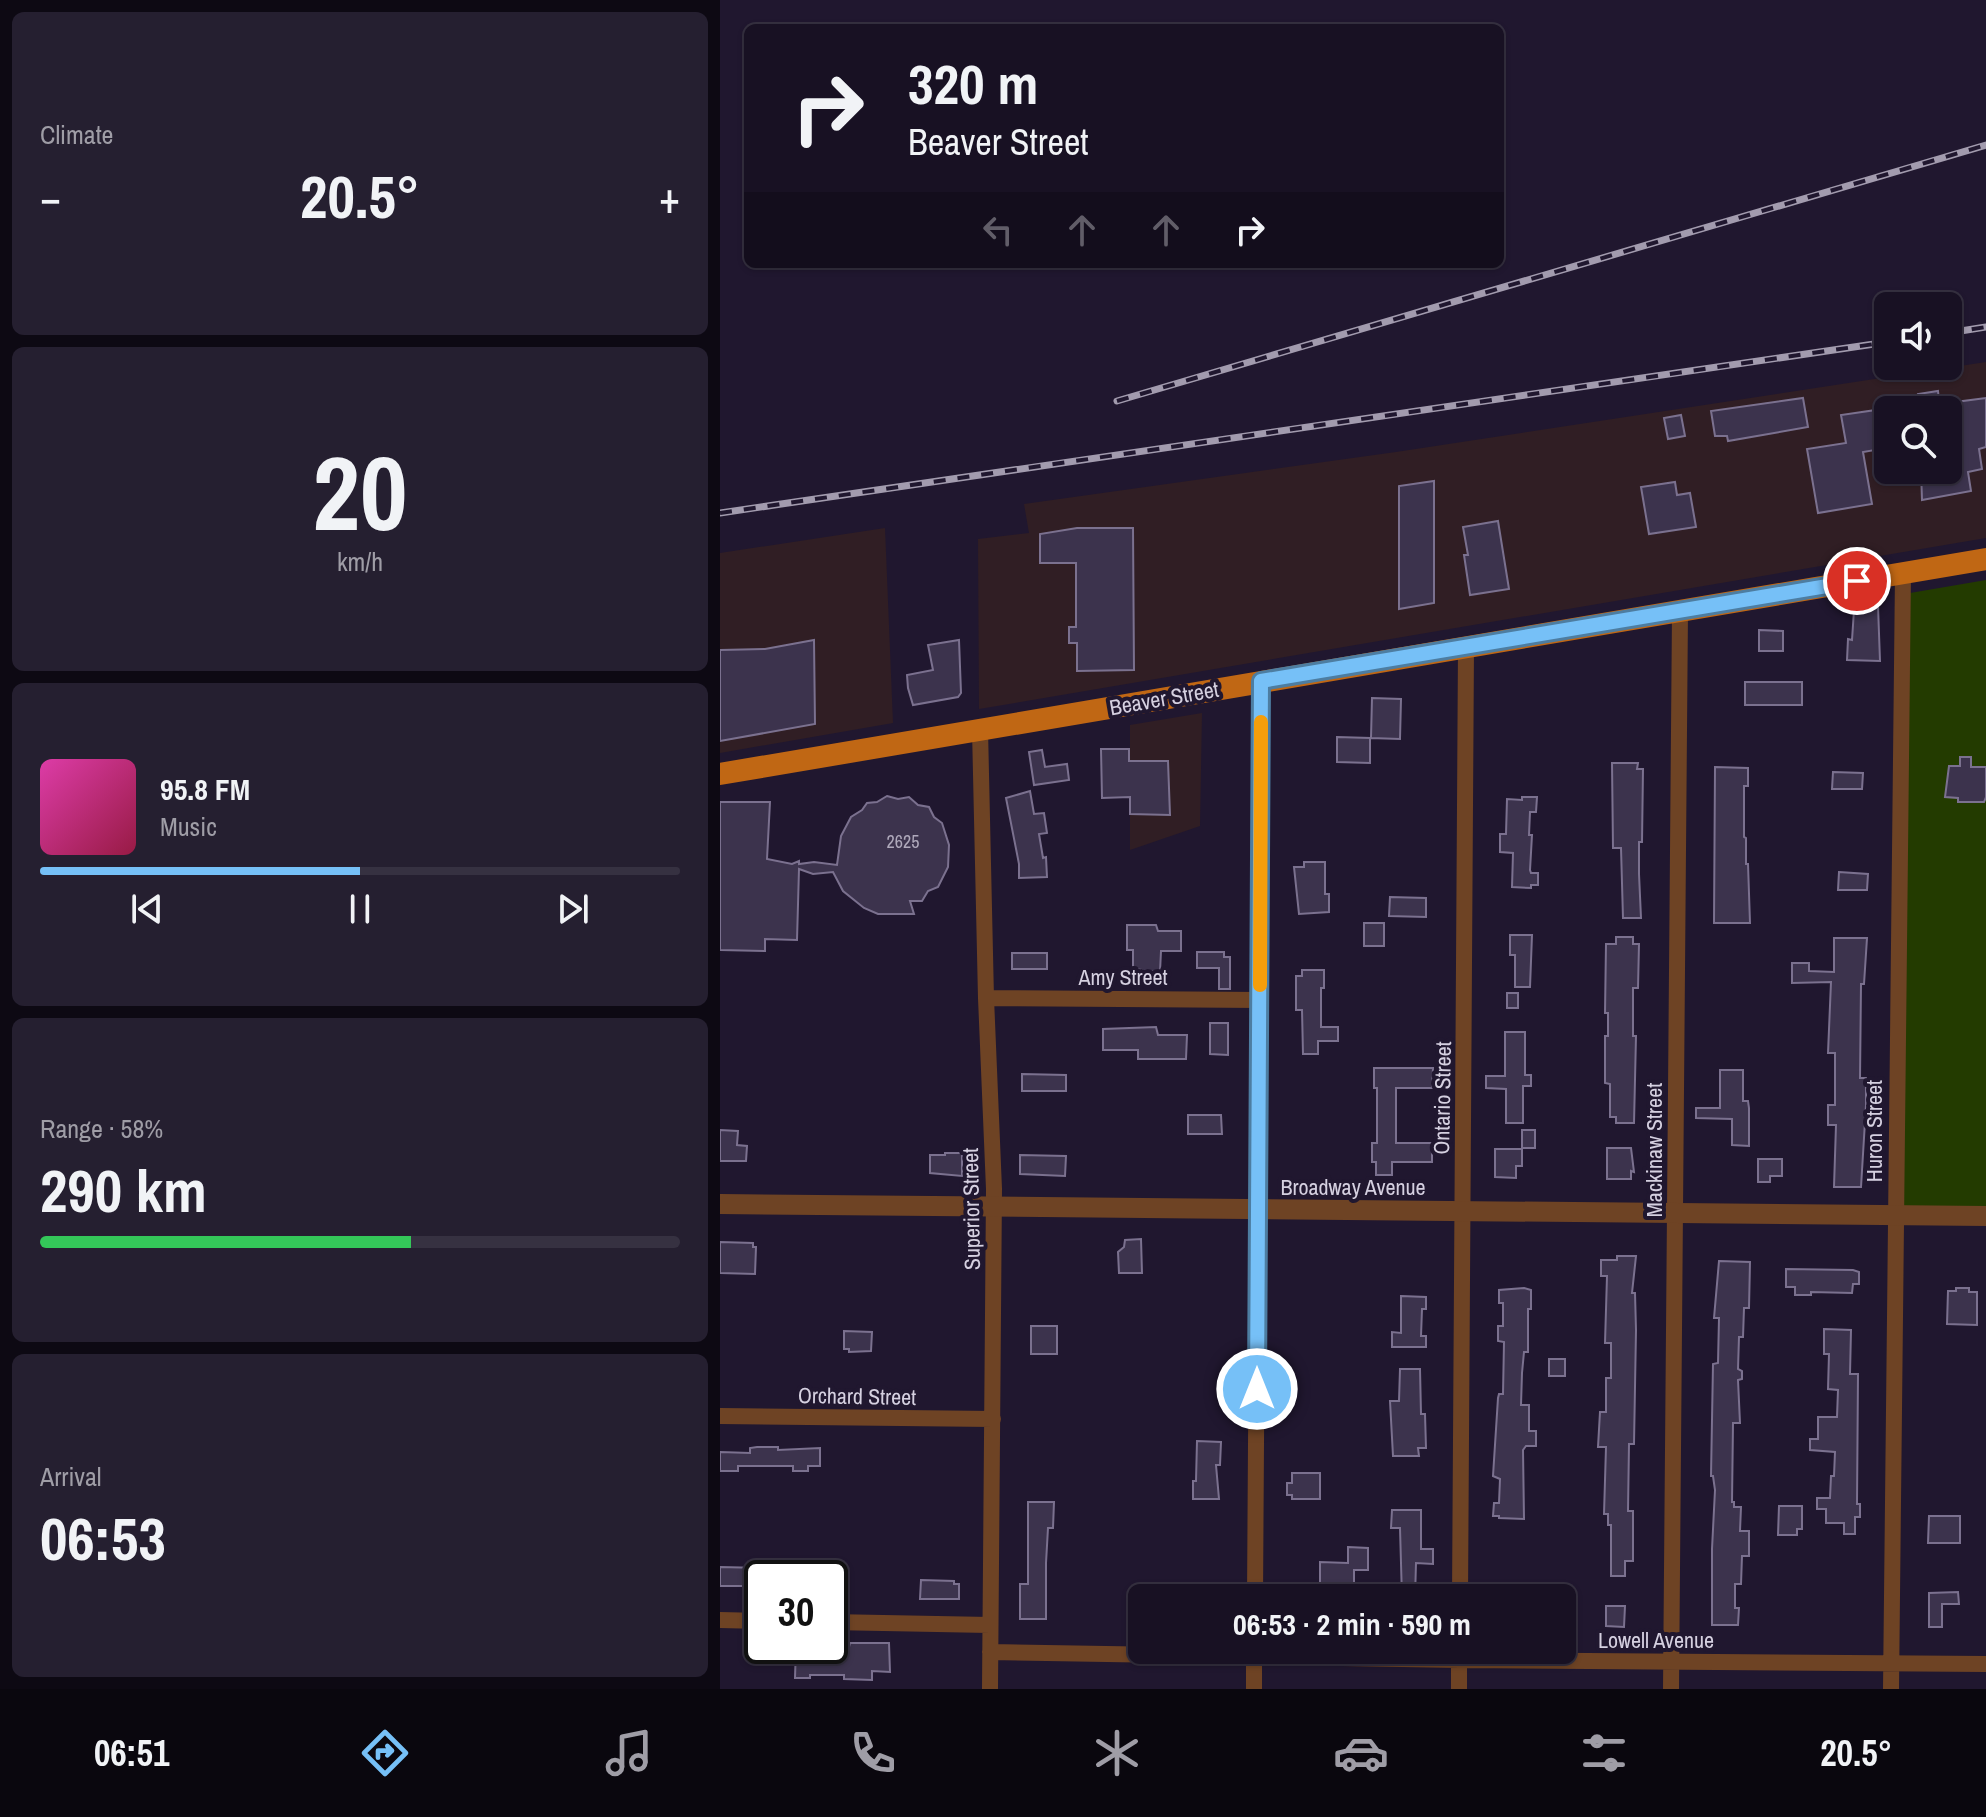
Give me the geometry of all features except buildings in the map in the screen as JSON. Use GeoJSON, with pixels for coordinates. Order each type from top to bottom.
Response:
{"type":"FeatureCollection","features":[{"type":"Feature","properties":{"kind":"main road","name":"Beaver Street"},"geometry":{"type":"LineString","coordinates":[[720,774],[1986,559]]}},
{"type":"Feature","properties":{"kind":"street","name":"Huron Street"},"geometry":{"type":"LineString","coordinates":[[1891,1689],[1903,573]]}},
{"type":"Feature","properties":{"kind":"street","name":"Mackinaw Street"},"geometry":{"type":"LineString","coordinates":[[1671,1689],[1680,611]]}},
{"type":"Feature","properties":{"kind":"street","name":"Ontario Street"},"geometry":{"type":"LineString","coordinates":[[1460,1584],[1466,647]]}},
{"type":"Feature","properties":{"kind":"street"},"geometry":{"type":"LineString","coordinates":[[1255,1584],[1261,681]]}},
{"type":"Feature","properties":{"kind":"street","name":"Superior Street"},"geometry":{"type":"LineString","coordinates":[[980,729],[994,1208],[990,1689]]}},
{"type":"Feature","properties":{"kind":"street","name":"Amy Street"},"geometry":{"type":"LineString","coordinates":[[986,998],[1260,1000]]}},
{"type":"Feature","properties":{"kind":"street","name":"Broadway Avenue"},"geometry":{"type":"LineString","coordinates":[[720,1204],[1986,1216]]}},
{"type":"Feature","properties":{"kind":"street","name":"Orchard Street"},"geometry":{"type":"LineString","coordinates":[[720,1416],[993,1419]]}},
{"type":"Feature","properties":{"kind":"street"},"geometry":{"type":"LineString","coordinates":[[720,1620],[744,1621]]}},
{"type":"Feature","properties":{"kind":"street"},"geometry":{"type":"LineString","coordinates":[[848,1622],[990,1625]]}},
{"type":"Feature","properties":{"kind":"street","name":"Lowell Avenue"},"geometry":{"type":"LineString","coordinates":[[990,1652],[1128,1653]]}},
{"type":"Feature","properties":{"kind":"street","name":"Lowell Avenue"},"geometry":{"type":"LineString","coordinates":[[1576,1659],[1986,1664]]}},
{"type":"Feature","properties":{"kind":"street"},"geometry":{"type":"LineString","coordinates":[[1254,1664],[1254,1689]]}},
{"type":"Feature","properties":{"kind":"street"},"geometry":{"type":"LineString","coordinates":[[1459,1664],[1459,1689]]}},
{"type":"Feature","properties":{"kind":"shaded area"},"geometry":{"type":"Polygon","coordinates":[[[1986,362],[1986,538],[979,709],[978,539],[1029,533],[1024,504],[1396,452],[1874,379],[1962,380],[1962,366],[1986,362]]]}},
{"type":"Feature","properties":{"kind":"shaded area"},"geometry":{"type":"Polygon","coordinates":[[[885,528],[893,723],[720,753],[720,553],[885,528]]]}},
{"type":"Feature","properties":{"kind":"shaded area"},"geometry":{"type":"Polygon","coordinates":[[[1202,713],[1200,826],[1130,850],[1130,725],[1202,713]]]}},
{"type":"Feature","properties":{"kind":"green space"},"geometry":{"type":"Polygon","coordinates":[[[1986,580],[1986,1209],[1903,1209],[1910,593],[1986,580]]]}},
{"type":"Feature","properties":{"kind":"railway"},"geometry":{"type":"LineString","coordinates":[[1117,401],[1986,145]]}},
{"type":"Feature","properties":{"kind":"railway"},"geometry":{"type":"LineString","coordinates":[[1962,331],[1986,327]]}},
{"type":"Feature","properties":{"kind":"railway"},"geometry":{"type":"LineString","coordinates":[[720,513],[1874,344]]}},
{"type":"Feature","properties":{"kind":"slow traffic"},"geometry":{"type":"LineString","coordinates":[[1260,985],[1261,722]]}},
{"type":"Feature","properties":{"kind":"route"},"geometry":{"type":"LineString","coordinates":[[1257,1389],[1261,681],[1857,581]]}}]}
